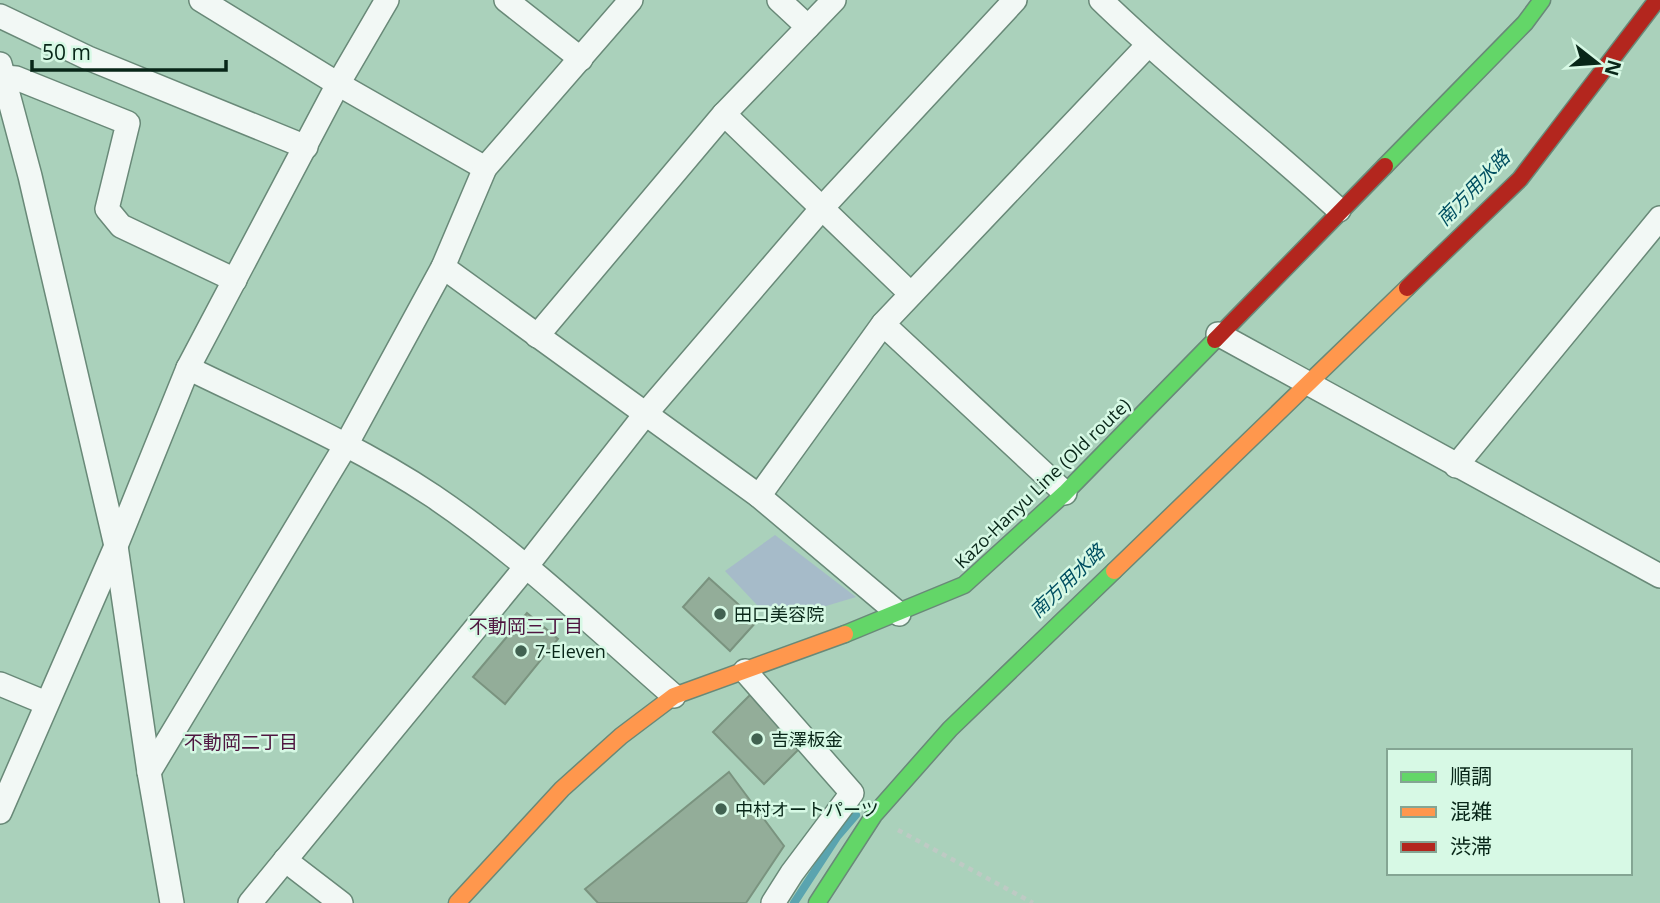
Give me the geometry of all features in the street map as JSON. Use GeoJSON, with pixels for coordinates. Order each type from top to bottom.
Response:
{"type":"FeatureCollection","features":[{"type":"Feature","properties":{"kind":"street"},"geometry":{"type":"LineString","coordinates":[[0,812],[116,546],[188,368],[338,84],[387,0]]}},
{"type":"Feature","properties":{"kind":"street"},"geometry":{"type":"LineString","coordinates":[[506,0],[581,59]]}},
{"type":"Feature","properties":{"kind":"street"},"geometry":{"type":"LineString","coordinates":[[149,772],[346,445],[443,267],[485,168],[631,0]]}},
{"type":"Feature","properties":{"kind":"street"},"geometry":{"type":"LineString","coordinates":[[779,0],[808,27]]}},
{"type":"Feature","properties":{"kind":"street"},"geometry":{"type":"LineString","coordinates":[[537,336],[724,114],[834,0]]}},
{"type":"Feature","properties":{"kind":"street"},"geometry":{"type":"LineString","coordinates":[[250,903],[525,568],[647,412],[823,207],[1015,0]]}},
{"type":"Feature","properties":{"kind":"street"},"geometry":{"type":"LineString","coordinates":[[1101,0],[1147,46],[1279,155],[1339,210]]}},
{"type":"Feature","properties":{"kind":"street","name":"Kazo-Hanyu Line (Old route)"},"geometry":{"type":"LineString","coordinates":[[457,903],[562,789],[621,736],[674,696],[899,614],[964,584],[1065,493],[1339,210],[1525,23],[1542,0]]}},
{"type":"Feature","properties":{"kind":"street"},"geometry":{"type":"LineString","coordinates":[[817,903],[874,816],[950,729],[1302,380],[1520,179],[1657,0]]}},
{"type":"Feature","properties":{"kind":"street"},"geometry":{"type":"LineString","coordinates":[[214,3],[338,84],[485,168]]}},
{"type":"Feature","properties":{"kind":"street"},"geometry":{"type":"LineString","coordinates":[[0,16],[88,58],[306,147]]}},
{"type":"Feature","properties":{"kind":"street"},"geometry":{"type":"LineString","coordinates":[[759,496],[883,324],[1147,46]]}},
{"type":"Feature","properties":{"kind":"street"},"geometry":{"type":"LineString","coordinates":[[2,71],[128,123],[107,209],[121,226],[235,279]]}},
{"type":"Feature","properties":{"kind":"street"},"geometry":{"type":"LineString","coordinates":[[2,71],[30,176],[116,546],[149,772],[173,903]]}},
{"type":"Feature","properties":{"kind":"street"},"geometry":{"type":"LineString","coordinates":[[724,114],[911,294]]}},
{"type":"Feature","properties":{"kind":"street"},"geometry":{"type":"LineString","coordinates":[[1456,466],[1660,218]]}},
{"type":"Feature","properties":{"kind":"street"},"geometry":{"type":"LineString","coordinates":[[443,267],[647,412],[759,496],[899,614]]}},
{"type":"Feature","properties":{"kind":"street"},"geometry":{"type":"LineString","coordinates":[[883,324],[1065,493]]}},
{"type":"Feature","properties":{"kind":"street"},"geometry":{"type":"LineString","coordinates":[[1218,334],[1660,576]]}},
{"type":"Feature","properties":{"kind":"street"},"geometry":{"type":"LineString","coordinates":[[188,368],[346,445],[433,496],[525,568],[674,696]]}},
{"type":"Feature","properties":{"kind":"street"},"geometry":{"type":"LineString","coordinates":[[745,671],[852,793],[773,903]]}},
{"type":"Feature","properties":{"kind":"street"},"geometry":{"type":"LineString","coordinates":[[0,684],[46,703]]}},
{"type":"Feature","properties":{"kind":"street"},"geometry":{"type":"LineString","coordinates":[[285,860],[341,903]]}},
{"type":"Feature","properties":{"kind":"path"},"geometry":{"type":"LineString","coordinates":[[874,816],[1033,903]]}},
{"type":"Feature","properties":{"kind":"shaded area"},"geometry":{"type":"Polygon","coordinates":[[[775,535],[856,597],[773,622],[725,571],[775,535]]]}},
{"type":"Feature","properties":{"kind":"building","name":"田口美容院"},"geometry":{"type":"Polygon","coordinates":[[[709,578],[757,621],[730,651],[683,607],[709,578]]]}},
{"type":"Feature","properties":{"kind":"building"},"geometry":{"type":"Polygon","coordinates":[[[527,613],[558,639],[505,704],[473,677],[527,613]]]}},
{"type":"Feature","properties":{"kind":"building","name":"吉澤板金"},"geometry":{"type":"Polygon","coordinates":[[[751,694],[802,746],[764,784],[713,732],[751,694]]]}},
{"type":"Feature","properties":{"kind":"building","name":"中村オートパーツ"},"geometry":{"type":"Polygon","coordinates":[[[729,772],[784,846],[746,903],[598,903],[585,889],[729,772]]]}},
{"type":"Feature","properties":{"kind":"waterway","name":"南方用水路"},"geometry":{"type":"LineString","coordinates":[[794,903],[837,837],[856,815]]}},
{"type":"Feature","properties":{"kind":"traffic: fast"},"geometry":{"type":"LineString","coordinates":[[1385,166],[1525,23],[1542,0]]}},
{"type":"Feature","properties":{"kind":"traffic: fast"},"geometry":{"type":"LineString","coordinates":[[845,634],[964,585],[1065,493],[1215,340]]}},
{"type":"Feature","properties":{"kind":"traffic: fast"},"geometry":{"type":"LineString","coordinates":[[817,903],[874,815],[950,729],[1114,571]]}},
{"type":"Feature","properties":{"kind":"traffic: slow"},"geometry":{"type":"LineString","coordinates":[[1114,571],[1407,288]]}},
{"type":"Feature","properties":{"kind":"traffic: slow"},"geometry":{"type":"LineString","coordinates":[[457,903],[562,789],[621,736],[674,696],[845,634]]}},
{"type":"Feature","properties":{"kind":"traffic: jam"},"geometry":{"type":"LineString","coordinates":[[1407,288],[1520,179],[1657,0]]}},
{"type":"Feature","properties":{"kind":"traffic: jam"},"geometry":{"type":"LineString","coordinates":[[1215,340],[1385,166]]}},
{"type":"Feature","properties":{"kind":"place","name":"田口美容院"},"geometry":{"type":"Point","coordinates":[720,614]}},
{"type":"Feature","properties":{"kind":"place","name":"7-Eleven"},"geometry":{"type":"Point","coordinates":[521,651]}},
{"type":"Feature","properties":{"kind":"place","name":"吉澤板金"},"geometry":{"type":"Point","coordinates":[757,739]}},
{"type":"Feature","properties":{"kind":"place","name":"中村オートパーツ"},"geometry":{"type":"Point","coordinates":[721,809]}},
{"type":"Feature","properties":{"kind":"district","name":"不動岡三丁目"},"geometry":{"type":"Point","coordinates":[526,626]}},
{"type":"Feature","properties":{"kind":"district","name":"不動岡二丁目"},"geometry":{"type":"Point","coordinates":[241,742]}}]}
